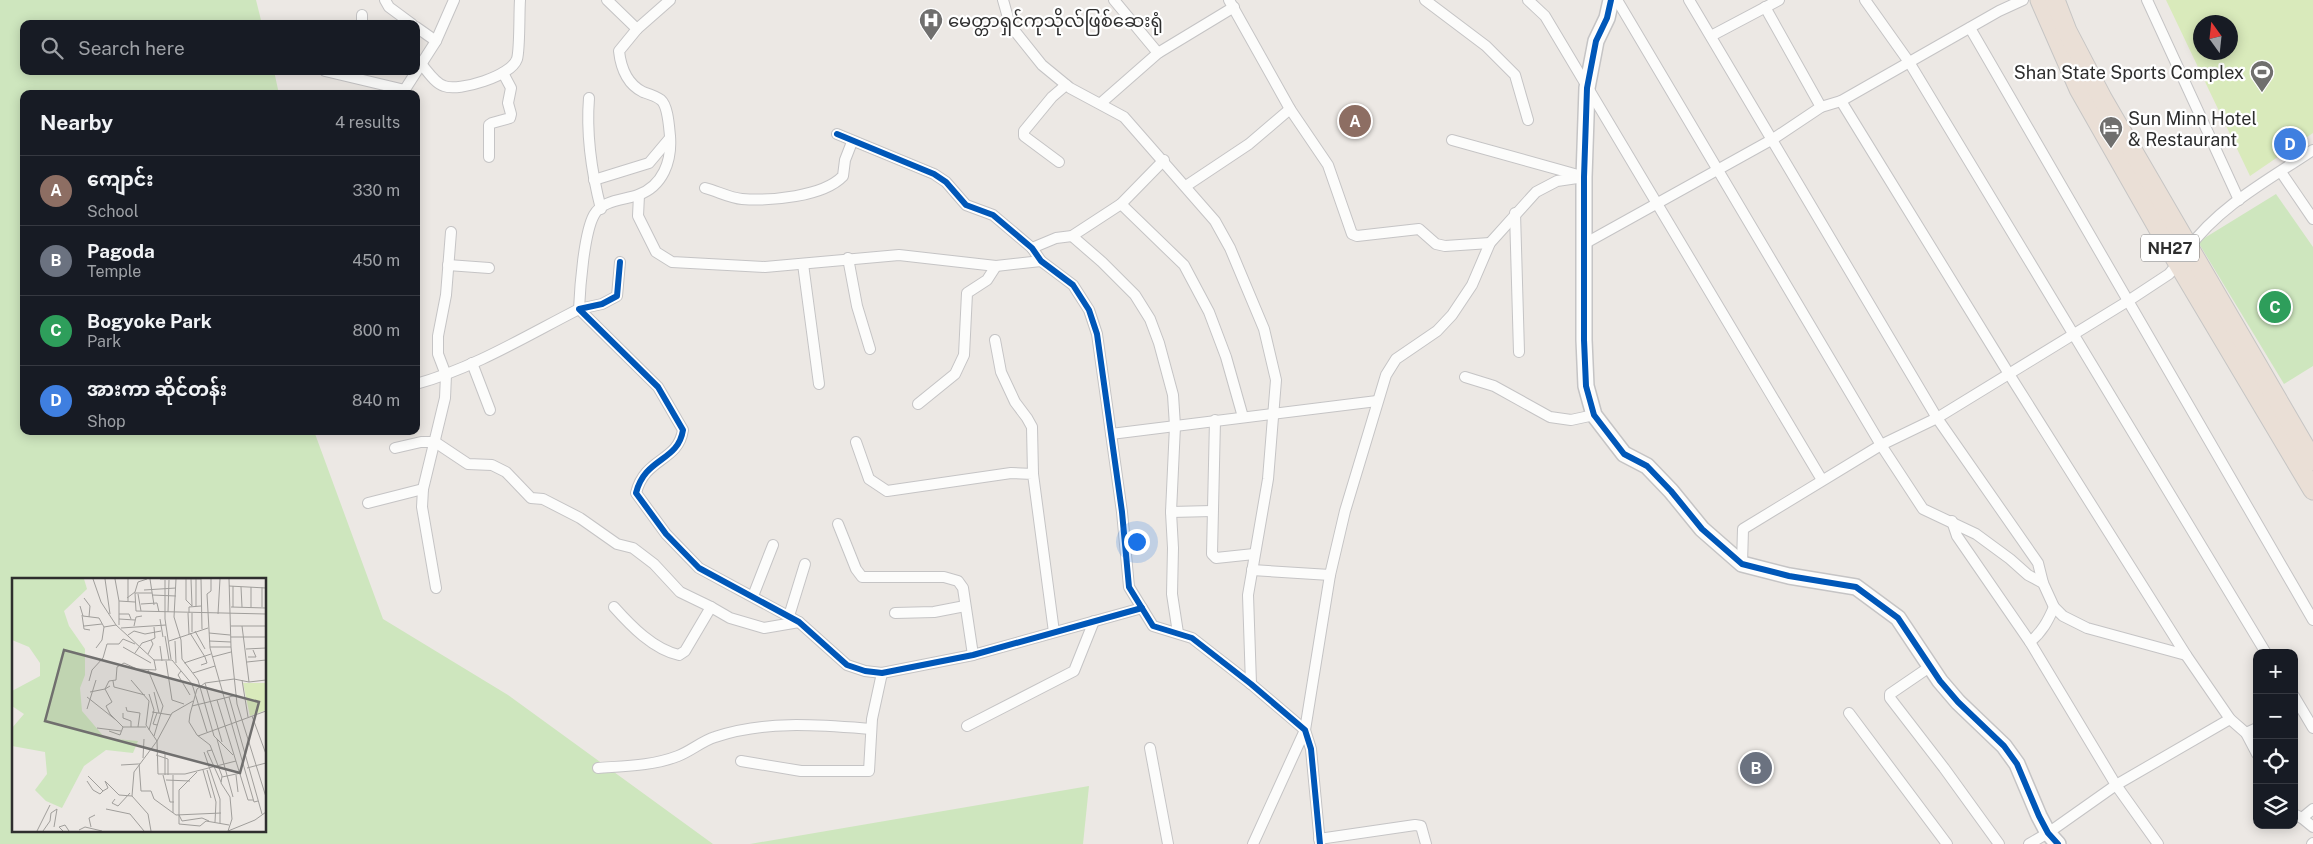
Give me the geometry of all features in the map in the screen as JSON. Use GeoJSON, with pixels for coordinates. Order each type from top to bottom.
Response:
{"type":"FeatureCollection","features":[{"type":"Feature","properties":{"kind":"highway","name":"NH27"},"geometry":{"type":"LineString","coordinates":[[2040,0],[2079,89],[2178,263],[2313,490]]}},
{"type":"Feature","properties":{"kind":"highway","name":"NH27"},"geometry":{"type":"LineString","coordinates":[[2055,0],[2067,31],[2091,78],[2313,461]]}},
{"type":"Feature","properties":{"kind":"street"},"geometry":{"type":"LineString","coordinates":[[384,0],[389,7],[407,20]]}},
{"type":"Feature","properties":{"kind":"street"},"geometry":{"type":"LineString","coordinates":[[420,68],[436,41],[454,0]]}},
{"type":"Feature","properties":{"kind":"street"},"geometry":{"type":"LineString","coordinates":[[422,65],[436,82],[451,88],[497,77],[508,70],[517,59],[520,0]]}},
{"type":"Feature","properties":{"kind":"street"},"geometry":{"type":"LineString","coordinates":[[607,0],[637,29]]}},
{"type":"Feature","properties":{"kind":"street"},"geometry":{"type":"LineString","coordinates":[[579,309],[586,246],[594,214],[611,201],[639,195],[662,178],[667,166],[670,138],[662,100],[636,88],[626,77],[620,63],[619,52],[637,29],[670,0]]}},
{"type":"Feature","properties":{"kind":"street"},"geometry":{"type":"LineString","coordinates":[[1003,0],[1010,25],[1042,65],[1066,85],[1124,117],[1164,160],[1215,221],[1230,248],[1264,329],[1276,380],[1268,479],[1248,595],[1251,684]]}},
{"type":"Feature","properties":{"kind":"street"},"geometry":{"type":"LineString","coordinates":[[1114,0],[1158,53]]}},
{"type":"Feature","properties":{"kind":"street"},"geometry":{"type":"LineString","coordinates":[[1425,0],[1486,46],[1511,71],[1514,75],[1528,120]]}},
{"type":"Feature","properties":{"kind":"street"},"geometry":{"type":"LineString","coordinates":[[1528,0],[1545,16],[1822,480]]}},
{"type":"Feature","properties":{"kind":"street"},"geometry":{"type":"LineString","coordinates":[[1611,0],[1607,18],[1596,41],[1588,88],[1584,177],[1584,340],[1586,386],[1594,415],[1624,454],[1646,466],[1671,491],[1702,529],[1742,564],[1789,576],[1856,587],[1898,618],[1940,681],[1958,702],[2004,746],[2017,764],[2053,839]]}},
{"type":"Feature","properties":{"kind":"street"},"geometry":{"type":"LineString","coordinates":[[1618,0],[1881,445],[1922,508],[1976,534],[2010,558],[2028,575],[2043,582]]}},
{"type":"Feature","properties":{"kind":"street"},"geometry":{"type":"LineString","coordinates":[[1689,0],[1937,418],[2038,563],[2043,582],[2054,607],[2063,616],[2087,628],[2186,655]]}},
{"type":"Feature","properties":{"kind":"street"},"geometry":{"type":"LineString","coordinates":[[1711,36],[1779,0]]}},
{"type":"Feature","properties":{"kind":"street"},"geometry":{"type":"LineString","coordinates":[[1865,0],[1909,62],[2264,649]]}},
{"type":"Feature","properties":{"kind":"street"},"geometry":{"type":"LineString","coordinates":[[1584,244],[1773,139],[1821,107],[1841,101],[2023,0]]}},
{"type":"Feature","properties":{"kind":"street"},"geometry":{"type":"LineString","coordinates":[[2146,0],[2239,200]]}},
{"type":"Feature","properties":{"kind":"street"},"geometry":{"type":"LineString","coordinates":[[1101,103],[1158,53],[1231,3],[1290,109],[1328,165],[1352,234],[1356,236],[1419,229],[1436,244],[1445,246],[1490,243]]}},
{"type":"Feature","properties":{"kind":"street"},"geometry":{"type":"LineString","coordinates":[[1766,7],[1821,107]]}},
{"type":"Feature","properties":{"kind":"street"},"geometry":{"type":"LineString","coordinates":[[1970,28],[2313,620]]}},
{"type":"Feature","properties":{"kind":"street"},"geometry":{"type":"LineString","coordinates":[[420,30],[436,41]]}},
{"type":"Feature","properties":{"kind":"street"},"geometry":{"type":"LineString","coordinates":[[489,157],[489,126],[492,123],[510,118],[511,114],[508,103],[511,88],[503,73]]}},
{"type":"Feature","properties":{"kind":"street"},"geometry":{"type":"LineString","coordinates":[[404,90],[415,75]]}},
{"type":"Feature","properties":{"kind":"street"},"geometry":{"type":"LineString","coordinates":[[363,76],[398,90]]}},
{"type":"Feature","properties":{"kind":"street"},"geometry":{"type":"LineString","coordinates":[[1059,162],[1024,136],[1024,131],[1033,118],[1066,85]]}},
{"type":"Feature","properties":{"kind":"street"},"geometry":{"type":"LineString","coordinates":[[589,98],[588,113],[594,180],[601,209]]}},
{"type":"Feature","properties":{"kind":"street"},"geometry":{"type":"LineString","coordinates":[[1841,101],[2009,374],[2186,655],[2230,719],[2246,733],[2253,746]]}},
{"type":"Feature","properties":{"kind":"street"},"geometry":{"type":"LineString","coordinates":[[1186,186],[1249,144],[1290,109]]}},
{"type":"Feature","properties":{"kind":"street"},"geometry":{"type":"LineString","coordinates":[[837,134],[852,142],[934,174],[946,182],[966,205],[993,215],[1032,248],[1041,261],[1073,285],[1089,310],[1097,334],[1129,587],[1152,626],[1192,638],[1251,684],[1305,730],[1311,749],[1319,841],[1415,825],[1420,826],[1426,844]]}},
{"type":"Feature","properties":{"kind":"street"},"geometry":{"type":"LineString","coordinates":[[594,180],[649,163],[670,138]]}},
{"type":"Feature","properties":{"kind":"street"},"geometry":{"type":"LineString","coordinates":[[1452,140],[1584,177]]}},
{"type":"Feature","properties":{"kind":"street"},"geometry":{"type":"LineString","coordinates":[[705,188],[741,199],[790,197],[824,189],[843,176],[845,160],[852,142]]}},
{"type":"Feature","properties":{"kind":"street"},"geometry":{"type":"LineString","coordinates":[[1742,564],[1743,529],[1881,445],[1937,418],[2169,274],[2211,222],[2239,200],[2313,150]]}},
{"type":"Feature","properties":{"kind":"street"},"geometry":{"type":"LineString","coordinates":[[1032,248],[1056,238],[1072,236],[1121,204],[1164,160]]}},
{"type":"Feature","properties":{"kind":"street"},"geometry":{"type":"LineString","coordinates":[[2280,172],[2313,220]]}},
{"type":"Feature","properties":{"kind":"street"},"geometry":{"type":"LineString","coordinates":[[1253,844],[1305,730],[1330,575],[1345,512],[1386,375],[1396,359],[1437,331],[1452,315],[1472,285],[1490,243],[1515,213],[1536,192],[1557,181],[1584,177]]}},
{"type":"Feature","properties":{"kind":"street"},"geometry":{"type":"LineString","coordinates":[[639,195],[638,216],[656,252],[672,262],[765,267],[848,258],[899,255],[996,266],[1041,261]]}},
{"type":"Feature","properties":{"kind":"street"},"geometry":{"type":"LineString","coordinates":[[1121,204],[1184,265],[1209,312],[1226,357],[1243,417]]}},
{"type":"Feature","properties":{"kind":"street"},"geometry":{"type":"LineString","coordinates":[[1515,213],[1519,352]]}},
{"type":"Feature","properties":{"kind":"street"},"geometry":{"type":"LineString","coordinates":[[436,588],[422,507],[423,489],[445,398],[446,376],[438,354],[438,336],[446,295],[451,232]]}},
{"type":"Feature","properties":{"kind":"street"},"geometry":{"type":"LineString","coordinates":[[1072,236],[1102,262],[1135,295],[1150,319],[1159,342],[1173,395],[1175,426],[1171,512],[1173,548],[1172,594],[1178,633]]}},
{"type":"Feature","properties":{"kind":"street"},"geometry":{"type":"LineString","coordinates":[[848,258],[857,306],[870,349]]}},
{"type":"Feature","properties":{"kind":"street"},"geometry":{"type":"LineString","coordinates":[[420,383],[446,376],[579,309],[602,304],[617,296],[620,262]]}},
{"type":"Feature","properties":{"kind":"street"},"geometry":{"type":"LineString","coordinates":[[803,264],[819,384]]}},
{"type":"Feature","properties":{"kind":"street"},"geometry":{"type":"LineString","coordinates":[[448,265],[489,268]]}},
{"type":"Feature","properties":{"kind":"street"},"geometry":{"type":"LineString","coordinates":[[918,404],[955,374],[964,356],[967,293],[987,280],[996,266]]}},
{"type":"Feature","properties":{"kind":"street"},"geometry":{"type":"LineString","coordinates":[[579,309],[658,387],[682,430],[678,446],[646,470],[639,481],[636,494],[666,534],[699,568],[799,622],[847,665],[865,671],[882,673],[973,655],[1142,608]]}},
{"type":"Feature","properties":{"kind":"street"},"geometry":{"type":"LineString","coordinates":[[995,340],[1001,372],[1015,402],[1032,427],[1033,474],[1054,632]]}},
{"type":"Feature","properties":{"kind":"street"},"geometry":{"type":"LineString","coordinates":[[472,364],[490,410]]}},
{"type":"Feature","properties":{"kind":"street"},"geometry":{"type":"LineString","coordinates":[[1465,377],[1494,386],[1550,417],[1571,420],[1594,415]]}},
{"type":"Feature","properties":{"kind":"street"},"geometry":{"type":"LineString","coordinates":[[1111,434],[1377,402]]}},
{"type":"Feature","properties":{"kind":"street"},"geometry":{"type":"LineString","coordinates":[[1215,420],[1212,554],[1216,558],[1254,554]]}},
{"type":"Feature","properties":{"kind":"street"},"geometry":{"type":"LineString","coordinates":[[395,448],[421,442],[435,442],[468,464],[492,465],[506,472],[531,498],[543,499],[580,518],[617,544],[633,548],[654,564],[680,592],[730,618],[764,628],[799,622]]}},
{"type":"Feature","properties":{"kind":"street"},"geometry":{"type":"LineString","coordinates":[[856,442],[869,479],[888,491],[1011,473],[1033,474]]}},
{"type":"Feature","properties":{"kind":"street"},"geometry":{"type":"LineString","coordinates":[[368,502],[423,489]]}},
{"type":"Feature","properties":{"kind":"street"},"geometry":{"type":"LineString","coordinates":[[1171,512],[1212,511]]}},
{"type":"Feature","properties":{"kind":"street"},"geometry":{"type":"LineString","coordinates":[[1952,521],[1957,536],[2030,642],[2116,786],[2158,844]]}},
{"type":"Feature","properties":{"kind":"street"},"geometry":{"type":"LineString","coordinates":[[838,524],[856,569],[862,576],[953,578],[963,588],[973,655]]}},
{"type":"Feature","properties":{"kind":"street"},"geometry":{"type":"LineString","coordinates":[[753,596],[772,545]]}},
{"type":"Feature","properties":{"kind":"street"},"geometry":{"type":"LineString","coordinates":[[789,616],[806,564]]}},
{"type":"Feature","properties":{"kind":"street"},"geometry":{"type":"LineString","coordinates":[[1252,570],[1330,575]]}},
{"type":"Feature","properties":{"kind":"street"},"geometry":{"type":"LineString","coordinates":[[895,613],[934,612],[965,606]]}},
{"type":"Feature","properties":{"kind":"street"},"geometry":{"type":"LineString","coordinates":[[614,607],[636,631],[672,653],[679,655],[685,650],[712,607]]}},
{"type":"Feature","properties":{"kind":"street"},"geometry":{"type":"LineString","coordinates":[[2030,642],[2046,625],[2054,607]]}},
{"type":"Feature","properties":{"kind":"street"},"geometry":{"type":"LineString","coordinates":[[967,726],[1074,671],[1080,661],[1094,621]]}},
{"type":"Feature","properties":{"kind":"street"},"geometry":{"type":"LineString","coordinates":[[1931,666],[1890,694],[1890,698],[1944,768],[1998,844]]}},
{"type":"Feature","properties":{"kind":"street"},"geometry":{"type":"LineString","coordinates":[[742,761],[801,771],[869,771],[871,729],[882,673]]}},
{"type":"Feature","properties":{"kind":"street"},"geometry":{"type":"LineString","coordinates":[[1849,713],[1947,844]]}},
{"type":"Feature","properties":{"kind":"street"},"geometry":{"type":"LineString","coordinates":[[2299,713],[2313,728]]}},
{"type":"Feature","properties":{"kind":"street"},"geometry":{"type":"LineString","coordinates":[[2029,844],[2053,839],[2116,786],[2230,719]]}},
{"type":"Feature","properties":{"kind":"street"},"geometry":{"type":"LineString","coordinates":[[598,768],[652,763],[678,756],[714,737],[769,726],[807,724],[871,729]]}},
{"type":"Feature","properties":{"kind":"street"},"geometry":{"type":"LineString","coordinates":[[2246,733],[2253,730]]}},
{"type":"Feature","properties":{"kind":"street"},"geometry":{"type":"LineString","coordinates":[[1150,748],[1168,844]]}},
{"type":"Feature","properties":{"kind":"street"},"geometry":{"type":"LineString","coordinates":[[2313,809],[2298,816],[2313,827]]}},
{"type":"Feature","properties":{"kind":"green space"},"geometry":{"type":"Polygon","coordinates":[[[0,0],[256,0],[261,20],[20,20],[20,75],[275,75],[278,90],[20,90],[20,435],[315,435],[383,619],[508,695],[713,844],[0,844],[0,0]]]}},
{"type":"Feature","properties":{"kind":"green space","name":"Shan State Sports Complex"},"geometry":{"type":"Polygon","coordinates":[[[2166,0],[2313,0],[2313,133],[2250,176],[2195,60],[2238,60],[2238,15],[2193,15],[2193,57],[2166,0]]]}},
{"type":"Feature","properties":{"kind":"green space"},"geometry":{"type":"Polygon","coordinates":[[[2276,194],[2313,247],[2313,366],[2284,384],[2198,242],[2276,194]]]}},
{"type":"Feature","properties":{"kind":"green space"},"geometry":{"type":"Polygon","coordinates":[[[1089,786],[1083,844],[750,844],[1089,786]]]}},
{"type":"Feature","properties":{"kind":"cycle path"},"geometry":{"type":"LineString","coordinates":[[1611,0],[1607,18],[1596,41],[1587,88],[1584,177],[1584,340],[1586,386],[1594,415],[1624,454],[1647,466],[1671,491],[1702,529],[1742,564],[1789,576],[1856,587],[1898,618],[1940,681],[1958,702],[2004,746],[2017,764],[2039,816],[2048,833],[2058,844]]}},
{"type":"Feature","properties":{"kind":"cycle path"},"geometry":{"type":"LineString","coordinates":[[837,134],[934,174],[946,182],[966,205],[993,215],[1032,248],[1041,261],[1073,285],[1089,310],[1097,334],[1122,512],[1129,587],[1153,626],[1192,638],[1251,684],[1305,730],[1311,749],[1320,844]]}},
{"type":"Feature","properties":{"kind":"cycle path"},"geometry":{"type":"LineString","coordinates":[[620,262],[617,296],[602,304],[579,309],[658,387],[683,430],[675,448],[646,472],[640,481],[636,493],[666,534],[699,568],[799,622],[847,665],[865,671],[882,673],[973,655],[1142,608]]}},
{"type":"Feature","properties":{"kind":"place","name":"မေတ္တာရှင်ကုသိုလ်ဖြစ်ဆေးရုံ"},"geometry":{"type":"Point","coordinates":[931,41]}},
{"type":"Feature","properties":{"kind":"place","name":"Shan State Sports Complex"},"geometry":{"type":"Point","coordinates":[2262,93]}},
{"type":"Feature","properties":{"kind":"place","name":"ကျောင်း"},"geometry":{"type":"Point","coordinates":[1355,121]}},
{"type":"Feature","properties":{"kind":"place","name":"အားကာ ဆိုင်တန်း"},"geometry":{"type":"Point","coordinates":[2290,144]}},
{"type":"Feature","properties":{"kind":"place","name":"Sun Minn Hotel & Restaurant"},"geometry":{"type":"Point","coordinates":[2111,149]}},
{"type":"Feature","properties":{"kind":"place","name":"Bogyoke Park"},"geometry":{"type":"Point","coordinates":[2275,307]}},
{"type":"Feature","properties":{"kind":"place","name":"Pagoda"},"geometry":{"type":"Point","coordinates":[1756,768]}}]}
